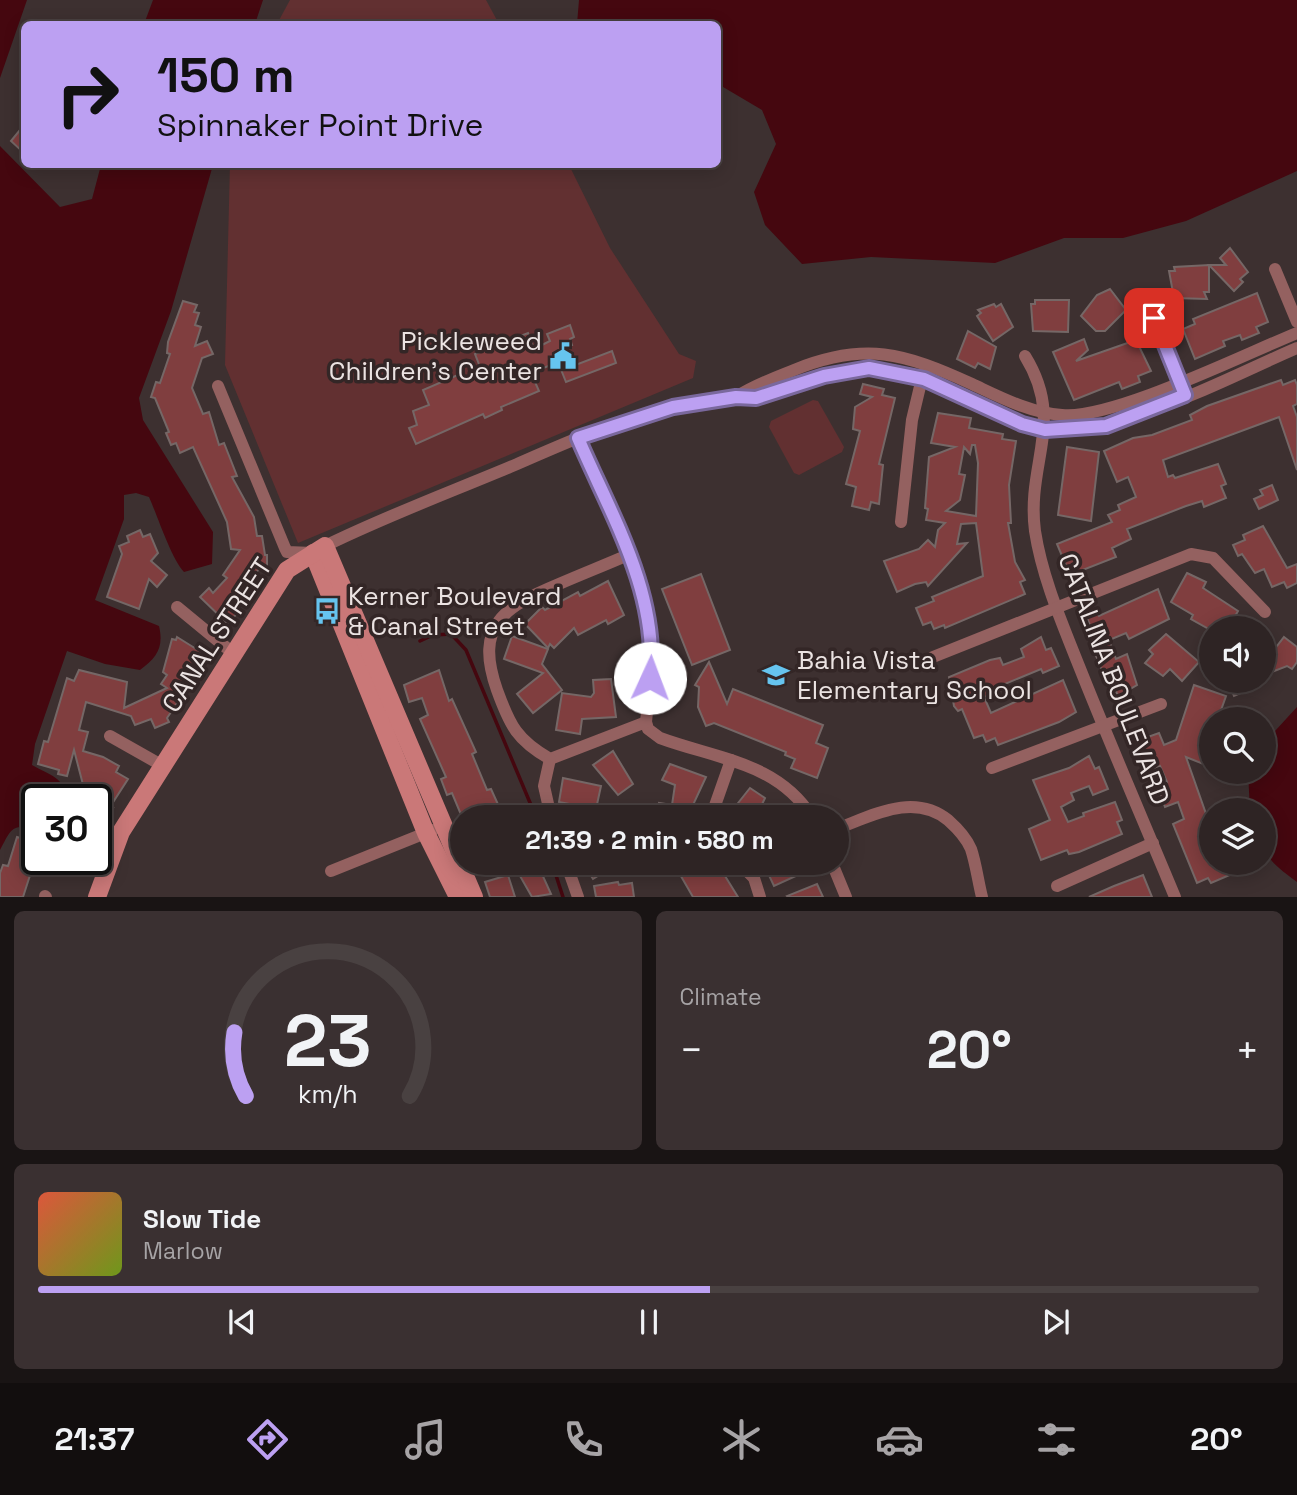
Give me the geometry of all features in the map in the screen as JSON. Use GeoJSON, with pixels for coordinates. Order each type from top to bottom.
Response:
{"type":"FeatureCollection","features":[{"type":"Feature","properties":{"kind":"street"},"geometry":{"type":"LineString","coordinates":[[1275,269],[1297,322]]}},
{"type":"Feature","properties":{"kind":"street"},"geometry":{"type":"LineString","coordinates":[[1154,318],[1185,395]]}},
{"type":"Feature","properties":{"kind":"street"},"geometry":{"type":"LineString","coordinates":[[736,397],[820,359],[859,351],[927,364],[1020,406],[1063,416],[1097,411],[1297,333]]}},
{"type":"Feature","properties":{"kind":"street"},"geometry":{"type":"LineString","coordinates":[[736,397],[756,398],[824,376],[869,368],[922,379],[1022,424],[1045,430],[1106,426],[1297,348]]}},
{"type":"Feature","properties":{"kind":"street","name":"CATALINA BOULEVARD"},"geometry":{"type":"LineString","coordinates":[[1025,356],[1039,379],[1044,412],[1045,430],[1034,500],[1035,532],[1056,607],[1175,897]]}},
{"type":"Feature","properties":{"kind":"street"},"geometry":{"type":"LineString","coordinates":[[901,522],[912,420],[927,364]]}},
{"type":"Feature","properties":{"kind":"street"},"geometry":{"type":"LineString","coordinates":[[218,386],[282,544],[287,552],[319,549],[435,829],[458,897]]}},
{"type":"Feature","properties":{"kind":"street","name":"CANAL STREET"},"geometry":{"type":"LineString","coordinates":[[97,897],[117,839],[290,566],[383,517],[578,438],[673,407],[736,397]]}},
{"type":"Feature","properties":{"kind":"street"},"geometry":{"type":"LineString","coordinates":[[578,438],[643,591],[651,637],[646,722],[648,729],[660,738],[768,773],[782,782],[804,805]]}},
{"type":"Feature","properties":{"kind":"street"},"geometry":{"type":"LineString","coordinates":[[933,657],[1191,554],[1213,558],[1265,612]]}},
{"type":"Feature","properties":{"kind":"street"},"geometry":{"type":"LineString","coordinates":[[550,759],[517,736],[488,665],[489,642],[497,624],[518,601],[628,555]]}},
{"type":"Feature","properties":{"kind":"street"},"geometry":{"type":"LineString","coordinates":[[177,607],[234,654]]}},
{"type":"Feature","properties":{"kind":"street"},"geometry":{"type":"LineString","coordinates":[[992,768],[1161,704]]}},
{"type":"Feature","properties":{"kind":"street"},"geometry":{"type":"LineString","coordinates":[[550,759],[646,722]]}},
{"type":"Feature","properties":{"kind":"street"},"geometry":{"type":"LineString","coordinates":[[110,736],[163,766]]}},
{"type":"Feature","properties":{"kind":"street"},"geometry":{"type":"LineString","coordinates":[[548,805],[544,786],[550,759]]}},
{"type":"Feature","properties":{"kind":"street"},"geometry":{"type":"LineString","coordinates":[[715,805],[731,760]]}},
{"type":"Feature","properties":{"kind":"street"},"geometry":{"type":"LineString","coordinates":[[849,824],[893,808],[911,806],[939,814],[963,834],[971,848],[982,897]]}},
{"type":"Feature","properties":{"kind":"street"},"geometry":{"type":"LineString","coordinates":[[331,871],[435,829]]}},
{"type":"Feature","properties":{"kind":"street"},"geometry":{"type":"LineString","coordinates":[[435,829],[474,897]]}},
{"type":"Feature","properties":{"kind":"street"},"geometry":{"type":"LineString","coordinates":[[1056,886],[1153,844]]}},
{"type":"Feature","properties":{"kind":"street"},"geometry":{"type":"LineString","coordinates":[[570,875],[578,897]]}},
{"type":"Feature","properties":{"kind":"street"},"geometry":{"type":"LineString","coordinates":[[751,875],[761,897]]}},
{"type":"Feature","properties":{"kind":"street"},"geometry":{"type":"LineString","coordinates":[[837,875],[846,897]]}},
{"type":"Feature","properties":{"kind":"shaded area"},"geometry":{"type":"Polygon","coordinates":[[[0,0],[27,0],[0,78],[0,0]]]}},
{"type":"Feature","properties":{"kind":"shaded area"},"geometry":{"type":"Polygon","coordinates":[[[153,0],[263,0],[256,21],[145,21],[153,0]]]}},
{"type":"Feature","properties":{"kind":"shaded area"},"geometry":{"type":"Polygon","coordinates":[[[290,0],[486,0],[497,21],[279,21],[290,0]]]}},
{"type":"Feature","properties":{"kind":"shaded area"},"geometry":{"type":"Polygon","coordinates":[[[579,0],[1297,0],[1297,171],[1186,221],[1123,238],[1064,238],[995,263],[871,257],[802,264],[765,225],[754,192],[776,144],[762,110],[721,86],[721,21],[577,21],[579,0]]]}},
{"type":"Feature","properties":{"kind":"shaded area"},"geometry":{"type":"Polygon","coordinates":[[[0,146],[60,207],[92,199],[100,168],[212,168],[171,311],[139,398],[143,420],[213,532],[212,564],[184,572],[170,547],[149,497],[136,493],[124,495],[124,519],[95,600],[159,626],[160,646],[151,661],[140,670],[105,664],[67,651],[35,744],[32,765],[62,784],[21,784],[21,827],[13,829],[0,850],[0,146]]]}},
{"type":"Feature","properties":{"kind":"shaded area"},"geometry":{"type":"Polygon","coordinates":[[[230,168],[570,168],[610,248],[679,354],[696,361],[693,378],[298,543],[225,365],[230,168]]]}},
{"type":"Feature","properties":{"kind":"shaded area"},"geometry":{"type":"Polygon","coordinates":[[[813,400],[818,401],[844,447],[842,452],[799,475],[794,473],[769,427],[771,421],[813,400]]]}},
{"type":"Feature","properties":{"kind":"shaded area"},"geometry":{"type":"Polygon","coordinates":[[[1297,707],[1297,882],[1276,866],[1276,798],[1249,798],[1249,784],[1276,784],[1276,730],[1297,707]]]}},
{"type":"Feature","properties":{"kind":"building"},"geometry":{"type":"Polygon","coordinates":[[[21,129],[21,150],[11,141],[21,129]]]}},
{"type":"Feature","properties":{"kind":"building"},"geometry":{"type":"Polygon","coordinates":[[[1230,248],[1248,272],[1240,279],[1243,282],[1234,291],[1209,265],[1226,265],[1220,258],[1230,248]]]}},
{"type":"Feature","properties":{"kind":"building"},"geometry":{"type":"Polygon","coordinates":[[[1209,265],[1209,292],[1204,292],[1207,299],[1174,298],[1169,271],[1175,271],[1174,267],[1209,265]]]}},
{"type":"Feature","properties":{"kind":"building"},"geometry":{"type":"Polygon","coordinates":[[[1110,289],[1126,310],[1105,331],[1096,331],[1081,316],[1097,295],[1110,289]]]}},
{"type":"Feature","properties":{"kind":"building"},"geometry":{"type":"Polygon","coordinates":[[[1257,293],[1268,322],[1256,327],[1259,333],[1242,340],[1240,335],[1223,341],[1225,346],[1195,359],[1183,329],[1195,324],[1193,319],[1257,293]]]}},
{"type":"Feature","properties":{"kind":"building"},"geometry":{"type":"Polygon","coordinates":[[[1035,300],[1069,300],[1068,332],[1033,331],[1031,304],[1035,304],[1035,300]]]}},
{"type":"Feature","properties":{"kind":"building"},"geometry":{"type":"Polygon","coordinates":[[[183,301],[197,305],[194,312],[199,313],[195,325],[201,327],[195,346],[207,341],[213,354],[202,358],[192,388],[203,414],[209,412],[219,445],[224,443],[237,476],[232,477],[254,517],[257,536],[262,536],[267,555],[267,568],[260,567],[242,595],[246,599],[228,624],[200,597],[209,588],[213,593],[227,578],[223,575],[240,550],[231,549],[227,522],[193,447],[180,453],[176,443],[171,445],[166,433],[169,432],[155,398],[151,397],[156,382],[160,383],[170,354],[167,353],[168,342],[183,301]]]}},
{"type":"Feature","properties":{"kind":"building"},"geometry":{"type":"Polygon","coordinates":[[[994,304],[996,307],[1001,304],[1013,327],[993,341],[977,316],[981,313],[978,310],[994,304]]]}},
{"type":"Feature","properties":{"kind":"building"},"geometry":{"type":"Polygon","coordinates":[[[570,325],[574,337],[570,339],[572,345],[566,347],[573,366],[612,351],[616,363],[566,382],[558,362],[531,373],[539,391],[501,407],[502,410],[485,418],[483,414],[416,444],[409,428],[417,425],[413,411],[429,405],[423,390],[460,374],[463,380],[482,372],[475,354],[528,333],[534,349],[550,341],[547,334],[570,325]]]}},
{"type":"Feature","properties":{"kind":"building"},"geometry":{"type":"Polygon","coordinates":[[[968,331],[996,347],[990,369],[978,363],[975,368],[957,359],[968,331]]]}},
{"type":"Feature","properties":{"kind":"building"},"geometry":{"type":"Polygon","coordinates":[[[1084,339],[1088,350],[1076,361],[1136,340],[1151,371],[1138,376],[1140,382],[1122,389],[1119,382],[1074,400],[1053,352],[1084,339]]]}},
{"type":"Feature","properties":{"kind":"building"},"geometry":{"type":"Polygon","coordinates":[[[1281,380],[1283,385],[1295,380],[1297,385],[1297,404],[1293,406],[1297,417],[1297,470],[1279,417],[1163,460],[1168,477],[1173,475],[1175,478],[1218,464],[1226,484],[1221,486],[1226,498],[1204,507],[1202,501],[1186,506],[1127,529],[1131,539],[1112,548],[1116,557],[1070,575],[1057,544],[1112,522],[1108,515],[1120,510],[1118,505],[1136,497],[1128,477],[1117,482],[1104,451],[1133,438],[1152,435],[1192,420],[1190,415],[1207,406],[1281,380]]]}},
{"type":"Feature","properties":{"kind":"building"},"geometry":{"type":"Polygon","coordinates":[[[863,384],[884,389],[882,395],[895,398],[879,464],[883,465],[879,504],[871,502],[869,510],[852,506],[856,487],[846,484],[860,431],[853,429],[855,407],[872,397],[860,394],[863,384]]]}},
{"type":"Feature","properties":{"kind":"building"},"geometry":{"type":"Polygon","coordinates":[[[938,413],[971,418],[969,428],[1003,434],[1002,439],[1016,441],[1009,485],[1011,523],[1008,523],[1015,562],[1025,580],[1020,582],[1025,594],[945,628],[944,625],[934,629],[931,622],[923,625],[916,608],[934,601],[932,597],[983,576],[976,523],[961,524],[957,544],[967,543],[928,586],[926,582],[915,584],[897,592],[884,561],[919,549],[928,540],[935,547],[938,530],[945,523],[926,520],[929,457],[955,447],[931,443],[938,413]],[[972,445],[970,454],[964,447],[959,474],[965,475],[960,500],[946,511],[976,516],[978,463],[975,445],[972,445]]]}},
{"type":"Feature","properties":{"kind":"building"},"geometry":{"type":"Polygon","coordinates":[[[1067,447],[1099,452],[1091,521],[1058,515],[1067,447]]]}},
{"type":"Feature","properties":{"kind":"building"},"geometry":{"type":"Polygon","coordinates":[[[1272,485],[1278,500],[1259,509],[1254,499],[1263,495],[1260,490],[1272,485]]]}},
{"type":"Feature","properties":{"kind":"building"},"geometry":{"type":"Polygon","coordinates":[[[1263,526],[1287,568],[1297,564],[1297,583],[1287,588],[1284,582],[1272,587],[1264,569],[1255,573],[1242,554],[1238,556],[1233,545],[1245,540],[1243,535],[1263,526]]]}},
{"type":"Feature","properties":{"kind":"building"},"geometry":{"type":"Polygon","coordinates":[[[140,530],[143,537],[150,534],[158,553],[151,561],[167,575],[157,587],[149,579],[139,609],[107,597],[122,554],[119,546],[129,542],[127,536],[140,530]]]}},
{"type":"Feature","properties":{"kind":"building"},"geometry":{"type":"Polygon","coordinates":[[[1187,573],[1206,582],[1203,588],[1238,611],[1235,616],[1199,616],[1199,624],[1191,619],[1193,615],[1171,602],[1187,573]]]}},
{"type":"Feature","properties":{"kind":"building"},"geometry":{"type":"Polygon","coordinates":[[[701,574],[730,650],[692,665],[662,589],[701,574]]]}},
{"type":"Feature","properties":{"kind":"building"},"geometry":{"type":"Polygon","coordinates":[[[608,581],[624,615],[608,624],[606,620],[578,635],[574,628],[554,648],[550,644],[548,648],[525,624],[542,607],[545,610],[578,592],[580,596],[608,581]]]}},
{"type":"Feature","properties":{"kind":"building"},"geometry":{"type":"Polygon","coordinates":[[[1158,589],[1169,619],[1129,639],[1126,633],[1109,640],[1116,659],[1127,654],[1137,685],[1118,696],[1113,684],[1108,686],[1087,633],[1092,630],[1087,618],[1098,614],[1099,616],[1158,589]]]}},
{"type":"Feature","properties":{"kind":"building"},"geometry":{"type":"Polygon","coordinates":[[[1166,634],[1199,662],[1182,681],[1170,669],[1163,676],[1145,663],[1153,654],[1149,650],[1166,634]]]}},
{"type":"Feature","properties":{"kind":"building"},"geometry":{"type":"Polygon","coordinates":[[[512,636],[548,649],[542,664],[562,690],[533,713],[517,694],[543,673],[504,659],[512,636]]]}},
{"type":"Feature","properties":{"kind":"building"},"geometry":{"type":"Polygon","coordinates":[[[177,637],[209,657],[167,718],[169,722],[155,728],[151,719],[135,725],[131,716],[86,702],[79,730],[88,732],[83,751],[103,757],[119,766],[116,772],[128,779],[112,804],[112,784],[83,784],[74,750],[67,776],[58,774],[59,770],[38,764],[44,741],[48,742],[67,678],[74,681],[79,670],[127,682],[124,708],[167,688],[161,684],[167,675],[163,672],[172,639],[176,640],[177,637]]]}},
{"type":"Feature","properties":{"kind":"building"},"geometry":{"type":"Polygon","coordinates":[[[1041,637],[1046,650],[1051,648],[1059,666],[1043,673],[1041,669],[1000,686],[1002,690],[984,697],[991,713],[1063,680],[1076,712],[1059,722],[998,745],[995,738],[986,742],[983,735],[974,738],[962,709],[958,711],[954,706],[949,677],[990,660],[1000,658],[1003,665],[1024,657],[1021,649],[1041,637]]]}},
{"type":"Feature","properties":{"kind":"building"},"geometry":{"type":"Polygon","coordinates":[[[1284,637],[1297,647],[1297,662],[1292,669],[1287,666],[1276,670],[1276,647],[1284,637]]]}},
{"type":"Feature","properties":{"kind":"building"},"geometry":{"type":"Polygon","coordinates":[[[709,662],[727,704],[733,689],[823,725],[816,743],[828,748],[817,778],[791,768],[795,759],[785,755],[786,752],[714,723],[706,726],[698,707],[699,687],[695,685],[709,662]]]}},
{"type":"Feature","properties":{"kind":"building"},"geometry":{"type":"Polygon","coordinates":[[[439,670],[449,701],[452,699],[476,752],[472,754],[487,790],[491,789],[498,805],[457,805],[452,793],[447,795],[441,779],[446,777],[420,719],[428,715],[422,698],[409,702],[404,685],[439,670]]]}},
{"type":"Feature","properties":{"kind":"building"},"geometry":{"type":"Polygon","coordinates":[[[611,679],[616,717],[582,719],[580,734],[556,730],[562,693],[591,697],[594,693],[593,680],[611,679]]]}},
{"type":"Feature","properties":{"kind":"building"},"geometry":{"type":"Polygon","coordinates":[[[1194,685],[1199,687],[1199,693],[1226,696],[1222,707],[1199,707],[1199,762],[1186,757],[1200,798],[1199,875],[1230,875],[1211,883],[1208,878],[1197,883],[1173,824],[1184,819],[1178,802],[1165,807],[1161,796],[1159,785],[1167,782],[1160,766],[1146,772],[1136,752],[1141,750],[1136,738],[1147,733],[1148,737],[1159,733],[1164,745],[1176,740],[1194,685]]]}},
{"type":"Feature","properties":{"kind":"building"},"geometry":{"type":"Polygon","coordinates":[[[613,751],[633,784],[618,795],[593,765],[613,751]]]}},
{"type":"Feature","properties":{"kind":"building"},"geometry":{"type":"Polygon","coordinates":[[[1089,756],[1095,769],[1099,767],[1108,789],[1093,795],[1089,786],[1071,793],[1074,800],[1061,807],[1068,822],[1084,816],[1083,813],[1115,802],[1122,820],[1117,822],[1122,834],[1079,852],[1069,854],[1067,850],[1041,860],[1029,829],[1050,820],[1033,780],[1069,768],[1089,756]]]}},
{"type":"Feature","properties":{"kind":"building"},"geometry":{"type":"Polygon","coordinates":[[[670,764],[706,777],[693,805],[672,805],[675,785],[662,780],[670,764]]]}},
{"type":"Feature","properties":{"kind":"building"},"geometry":{"type":"Polygon","coordinates":[[[563,778],[601,786],[597,805],[559,802],[563,778]]]}},
{"type":"Feature","properties":{"kind":"building"},"geometry":{"type":"Polygon","coordinates":[[[750,788],[765,798],[762,805],[737,805],[750,788]]]}},
{"type":"Feature","properties":{"kind":"building"},"geometry":{"type":"Polygon","coordinates":[[[17,837],[21,838],[21,875],[30,875],[23,897],[0,897],[0,873],[3,865],[8,866],[17,837]]]}},
{"type":"Feature","properties":{"kind":"building"},"geometry":{"type":"Polygon","coordinates":[[[508,875],[515,897],[490,897],[485,882],[508,875]]]}},
{"type":"Feature","properties":{"kind":"building"},"geometry":{"type":"Polygon","coordinates":[[[519,875],[542,875],[551,894],[532,897],[519,875]]]}},
{"type":"Feature","properties":{"kind":"building"},"geometry":{"type":"Polygon","coordinates":[[[680,875],[724,875],[738,897],[693,897],[680,875]]]}},
{"type":"Feature","properties":{"kind":"building"},"geometry":{"type":"Polygon","coordinates":[[[769,875],[798,875],[774,886],[769,875]]]}},
{"type":"Feature","properties":{"kind":"building"},"geometry":{"type":"Polygon","coordinates":[[[1143,875],[1152,897],[1089,897],[1114,886],[1143,875]]]}},
{"type":"Feature","properties":{"kind":"building"},"geometry":{"type":"Polygon","coordinates":[[[618,882],[619,885],[632,883],[634,897],[596,897],[594,886],[618,882]]]}},
{"type":"Feature","properties":{"kind":"building"},"geometry":{"type":"Polygon","coordinates":[[[817,884],[823,897],[787,896],[817,884]]]}},
{"type":"Feature","properties":{"kind":"waterway"},"geometry":{"type":"LineString","coordinates":[[420,641],[433,635],[451,634],[466,650],[531,805]]}},
{"type":"Feature","properties":{"kind":"waterway"},"geometry":{"type":"LineString","coordinates":[[556,875],[563,897]]}},
{"type":"Feature","properties":{"kind":"place","name":"Pickleweed Children's Center"},"geometry":{"type":"Point","coordinates":[563,356]}},
{"type":"Feature","properties":{"kind":"place","name":"Kerner Boulevard & Canal Street"},"geometry":{"type":"Point","coordinates":[327,611]}},
{"type":"Feature","properties":{"kind":"place","name":"Bahia Vista Elementary School"},"geometry":{"type":"Point","coordinates":[776,675]}},
{"type":"Feature","properties":{"kind":"route"},"geometry":{"type":"LineString","coordinates":[[650,678],[651,637],[643,591],[578,438],[673,407],[736,397],[756,398],[824,376],[869,368],[924,379],[1022,424],[1045,430],[1106,426],[1185,395],[1154,318]]}}]}
